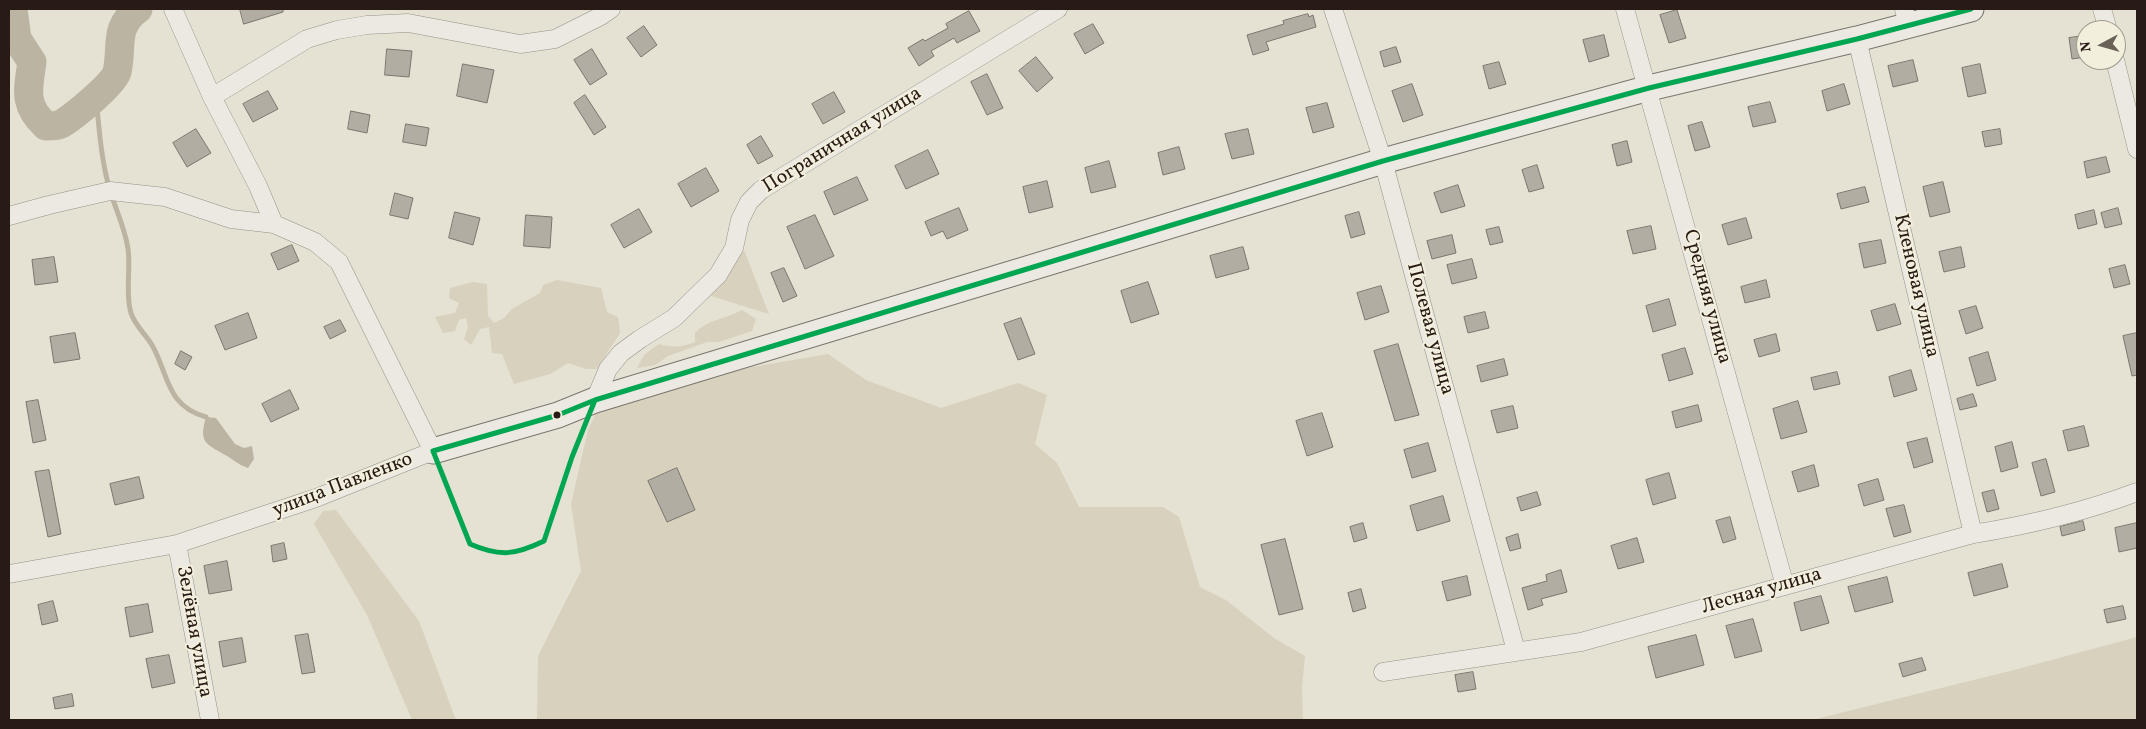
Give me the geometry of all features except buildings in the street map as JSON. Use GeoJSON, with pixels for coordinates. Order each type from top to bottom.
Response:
{"type":"FeatureCollection","features":[{"type":"Feature","properties":{"kind":"street"},"geometry":{"type":"LineString","coordinates":[[172,9],[212,97],[258,186],[274,224]]}},
{"type":"Feature","properties":{"kind":"street"},"geometry":{"type":"LineString","coordinates":[[212,97],[307,40],[337,30],[367,25],[408,23],[520,44],[555,39],[611,9]]}},
{"type":"Feature","properties":{"kind":"street","name":"Пограничная улица"},"geometry":{"type":"LineString","coordinates":[[595,400],[608,369],[621,353],[674,318],[718,275],[734,248],[740,220],[749,202],[761,190],[1058,9]]}},
{"type":"Feature","properties":{"kind":"street","name":"Полевая улица"},"geometry":{"type":"LineString","coordinates":[[1333,9],[1383,160],[1516,651]]}},
{"type":"Feature","properties":{"kind":"street","name":"Средняя улица"},"geometry":{"type":"LineString","coordinates":[[1625,9],[1785,586]]}},
{"type":"Feature","properties":{"kind":"street","name":"улица Павленко"},"geometry":{"type":"LineString","coordinates":[[9,574],[177,544],[316,498],[433,451],[558,415],[595,400],[1383,160],[1648,88],[1857,39],[1906,17],[1971,9]]}},
{"type":"Feature","properties":{"kind":"street","name":"Кленовая улица"},"geometry":{"type":"LineString","coordinates":[[1857,39],[1973,534]]}},
{"type":"Feature","properties":{"kind":"street"},"geometry":{"type":"LineString","coordinates":[[2117,70],[2137,149]]}},
{"type":"Feature","properties":{"kind":"street"},"geometry":{"type":"LineString","coordinates":[[9,216],[49,204],[110,191],[165,197],[230,219],[274,224],[315,242],[339,262],[433,451]]}},
{"type":"Feature","properties":{"kind":"street","name":"Лесная улица"},"geometry":{"type":"LineString","coordinates":[[1383,672],[1581,642],[1973,534],[2015,527],[2101,506],[2137,492]]}},
{"type":"Feature","properties":{"kind":"street","name":"Зелёная улица"},"geometry":{"type":"LineString","coordinates":[[177,544],[210,720]]}},
{"type":"Feature","properties":{"kind":"shaded area"},"geometry":{"type":"Polygon","coordinates":[[[744,250],[769,314],[711,296],[744,250]]]}},
{"type":"Feature","properties":{"kind":"shaded area"},"geometry":{"type":"Polygon","coordinates":[[[557,280],[601,288],[607,312],[618,317],[620,333],[597,369],[586,369],[568,363],[550,374],[514,384],[502,354],[492,353],[489,327],[480,329],[471,345],[464,339],[468,327],[466,318],[459,320],[455,331],[443,333],[435,317],[455,313],[459,303],[449,298],[450,288],[473,282],[487,284],[488,316],[494,323],[504,318],[512,309],[540,293],[543,285],[557,280]]]}},
{"type":"Feature","properties":{"kind":"shaded area"},"geometry":{"type":"Polygon","coordinates":[[[742,310],[756,319],[752,331],[719,342],[707,342],[668,356],[655,365],[637,368],[644,355],[659,344],[677,346],[695,342],[695,333],[706,324],[742,310]]]}},
{"type":"Feature","properties":{"kind":"shaded area"},"geometry":{"type":"Polygon","coordinates":[[[828,354],[866,380],[941,408],[1018,383],[1047,395],[1035,444],[1057,463],[1079,507],[1163,507],[1179,517],[1200,587],[1226,600],[1274,638],[1305,656],[1302,687],[1303,720],[537,720],[538,656],[581,571],[571,504],[588,430],[600,405],[735,370],[828,354]]]}},
{"type":"Feature","properties":{"kind":"shaded area"},"geometry":{"type":"Polygon","coordinates":[[[206,417],[216,418],[235,444],[244,448],[252,446],[254,459],[248,468],[209,446],[203,433],[206,417]]]}},
{"type":"Feature","properties":{"kind":"shaded area"},"geometry":{"type":"Polygon","coordinates":[[[336,510],[419,621],[456,720],[412,720],[367,615],[314,524],[323,511],[336,510]]]}},
{"type":"Feature","properties":{"kind":"shaded area"},"geometry":{"type":"Polygon","coordinates":[[[2137,637],[2137,720],[1812,720],[2018,669],[2137,637]]]}},
{"type":"Feature","properties":{"kind":"waterway"},"geometry":{"type":"LineString","coordinates":[[13,9],[17,39],[32,62],[29,89],[30,104],[46,126],[61,124],[83,108],[109,84],[117,72],[122,30],[130,16],[138,9]]}},
{"type":"Feature","properties":{"kind":"waterway"},"geometry":{"type":"LineString","coordinates":[[96,96],[104,168],[127,241],[129,264],[128,298],[131,313],[158,356],[170,388],[176,397],[193,412],[206,417]]}},
{"type":"Feature","properties":{"kind":"transit line"},"geometry":{"type":"LineString","coordinates":[[433,451],[558,415],[595,400],[1383,161],[1649,88],[1857,39],[1971,9]]}},
{"type":"Feature","properties":{"kind":"transit line"},"geometry":{"type":"LineString","coordinates":[[433,451],[470,544],[490,551],[516,552],[544,541],[572,457],[595,400]]}}]}
